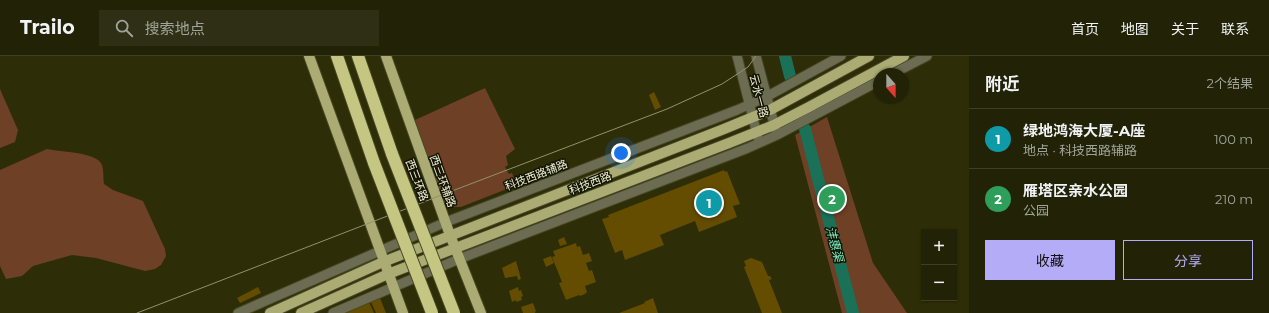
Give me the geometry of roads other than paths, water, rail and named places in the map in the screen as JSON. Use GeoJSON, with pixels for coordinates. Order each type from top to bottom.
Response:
{"type":"FeatureCollection","features":[{"type":"Feature","properties":{"kind":"highway"},"geometry":{"type":"LineString","coordinates":[[337,56],[374,163],[432,313]]}},
{"type":"Feature","properties":{"kind":"highway","name":"西三环路"},"geometry":{"type":"LineString","coordinates":[[358,56],[392,154],[454,313]]}},
{"type":"Feature","properties":{"kind":"main road"},"geometry":{"type":"LineString","coordinates":[[309,56],[383,262],[403,313]]}},
{"type":"Feature","properties":{"kind":"main road","name":"西三环辅路"},"geometry":{"type":"LineString","coordinates":[[386,56],[450,235],[481,313]]}},
{"type":"Feature","properties":{"kind":"main road","name":"科技西路"},"geometry":{"type":"LineString","coordinates":[[270,313],[383,262],[724,130],[770,110],[869,56]]}},
{"type":"Feature","properties":{"kind":"main road","name":"科技西路"},"geometry":{"type":"LineString","coordinates":[[301,313],[388,274],[455,248],[756,132],[775,130],[809,107],[904,56]]}},
{"type":"Feature","properties":{"kind":"street","name":"云水一路"},"geometry":{"type":"LineString","coordinates":[[737,56],[759,143]]}},
{"type":"Feature","properties":{"kind":"street","name":"云水一路"},"geometry":{"type":"LineString","coordinates":[[756,56],[775,130]]}},
{"type":"Feature","properties":{"kind":"street","name":"科技西路辅路"},"geometry":{"type":"LineString","coordinates":[[238,313],[446,222],[749,105],[841,56]]}},
{"type":"Feature","properties":{"kind":"street"},"geometry":{"type":"LineString","coordinates":[[904,68],[927,56]]}},
{"type":"Feature","properties":{"kind":"street"},"geometry":{"type":"LineString","coordinates":[[333,313],[459,259],[759,143],[775,130],[873,84]]}},
{"type":"Feature","properties":{"kind":"waterway","name":"沣惠渠"},"geometry":{"type":"LineString","coordinates":[[785,56],[790,76]]}},
{"type":"Feature","properties":{"kind":"waterway","name":"沣惠渠"},"geometry":{"type":"LineString","coordinates":[[805,129],[853,313]]}},
{"type":"Feature","properties":{"kind":"tram line"},"geometry":{"type":"LineString","coordinates":[[137,313],[667,109],[722,84],[748,67],[756,56]]}},
{"type":"Feature","properties":{"kind":"place","name":"雁塔区亲水公园"},"geometry":{"type":"Point","coordinates":[832,199]}},
{"type":"Feature","properties":{"kind":"place","name":"绿地鸿海大厦-A座"},"geometry":{"type":"Point","coordinates":[709,203]}}]}
